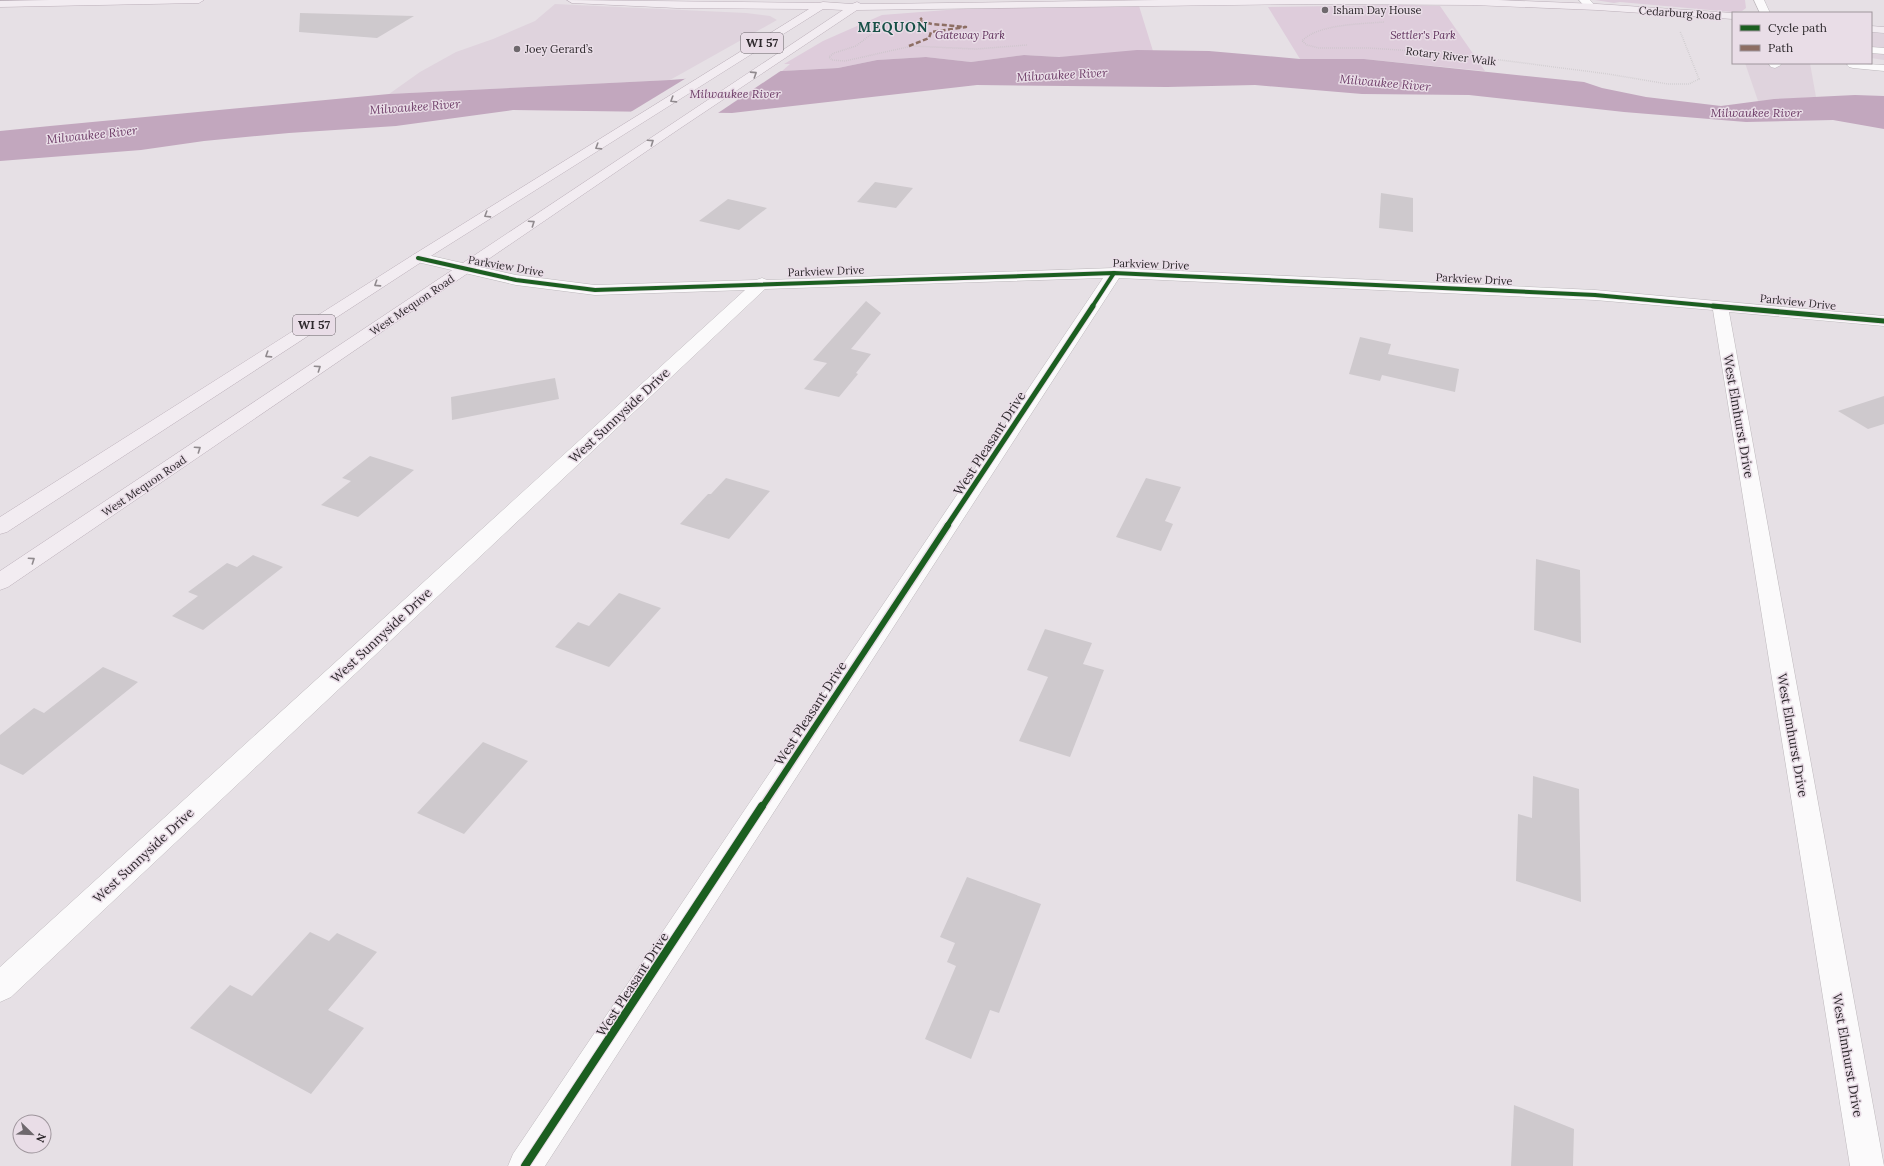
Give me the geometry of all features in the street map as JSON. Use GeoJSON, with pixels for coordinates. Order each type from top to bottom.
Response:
{"type":"FeatureCollection","features":[{"type":"Feature","properties":{"kind":"main road"},"geometry":{"type":"LineString","coordinates":[[0,4],[199,0]]}},
{"type":"Feature","properties":{"kind":"main road","name":"Cedarburg Road"},"geometry":{"type":"LineString","coordinates":[[572,0],[677,5],[821,6],[836,2],[908,7],[1108,2],[1540,2],[1588,3],[1732,15]]}},
{"type":"Feature","properties":{"kind":"main road","name":"West Mequon Road"},"geometry":{"type":"LineString","coordinates":[[0,582],[675,126],[771,63],[856,3],[865,0]]}},
{"type":"Feature","properties":{"kind":"main road","name":"Cedarburg Road"},"geometry":{"type":"LineString","coordinates":[[1531,0],[1540,2]]}},
{"type":"Feature","properties":{"kind":"main road"},"geometry":{"type":"LineString","coordinates":[[771,63],[781,48],[790,39],[825,17],[836,2]]}},
{"type":"Feature","properties":{"kind":"main road"},"geometry":{"type":"LineString","coordinates":[[730,5],[784,17],[794,23]]}},
{"type":"Feature","properties":{"kind":"main road","name":"WI 57"},"geometry":{"type":"LineString","coordinates":[[0,527],[418,258],[821,6]]}},
{"type":"Feature","properties":{"kind":"main road"},"geometry":{"type":"LineString","coordinates":[[868,17],[908,7]]}},
{"type":"Feature","properties":{"kind":"main road"},"geometry":{"type":"LineString","coordinates":[[1872,29],[1884,30]]}},
{"type":"Feature","properties":{"kind":"main road"},"geometry":{"type":"LineString","coordinates":[[791,49],[840,30]]}},
{"type":"Feature","properties":{"kind":"street"},"geometry":{"type":"LineString","coordinates":[[1759,0],[1765,12]]}},
{"type":"Feature","properties":{"kind":"street"},"geometry":{"type":"LineString","coordinates":[[1872,50],[1884,51]]}},
{"type":"Feature","properties":{"kind":"street"},"geometry":{"type":"LineString","coordinates":[[1853,65],[1884,68]]}},
{"type":"Feature","properties":{"kind":"street","name":"Parkview Drive"},"geometry":{"type":"LineString","coordinates":[[418,258],[516,280],[595,290],[762,283],[1114,273],[1595,294],[1884,321]]}},
{"type":"Feature","properties":{"kind":"street","name":"West Pleasant Drive"},"geometry":{"type":"LineString","coordinates":[[525,1166],[1114,273]]}},
{"type":"Feature","properties":{"kind":"street","name":"West Sunnyside Drive"},"geometry":{"type":"LineString","coordinates":[[0,987],[762,283]]}},
{"type":"Feature","properties":{"kind":"street","name":"West Elmhurst Drive"},"geometry":{"type":"LineString","coordinates":[[1720,305],[1867,1166]]}},
{"type":"Feature","properties":{"kind":"path"},"geometry":{"type":"LineString","coordinates":[[878,29],[868,38],[852,48],[833,54],[829,57],[832,60],[845,60],[912,46],[968,49],[1027,45]]}},
{"type":"Feature","properties":{"kind":"shaded area"},"geometry":{"type":"Polygon","coordinates":[[[555,4],[746,13],[770,16],[777,20],[670,80],[389,94],[420,72],[456,52],[493,39],[535,21],[555,4]]]}},
{"type":"Feature","properties":{"kind":"shaded area"},"geometry":{"type":"Polygon","coordinates":[[[1872,32],[1884,34],[1884,60],[1872,58],[1872,32]]]}},
{"type":"Feature","properties":{"kind":"shaded area"},"geometry":{"type":"Polygon","coordinates":[[[1745,64],[1810,64],[1816,97],[1758,101],[1745,64]]]}},
{"type":"Feature","properties":{"kind":"green space"},"geometry":{"type":"Polygon","coordinates":[[[1595,0],[1745,0],[1746,8],[1742,11],[1732,12],[1620,2],[1614,3],[1595,0]]]}},
{"type":"Feature","properties":{"kind":"green space","name":"Settler's Park"},"geometry":{"type":"Polygon","coordinates":[[[1400,5],[1440,6],[1485,71],[1364,59],[1300,59],[1268,7],[1400,5]]]}},
{"type":"Feature","properties":{"kind":"green space","name":"Gateway Park"},"geometry":{"type":"Polygon","coordinates":[[[1139,6],[1153,51],[1059,57],[1024,55],[971,62],[926,57],[877,60],[838,68],[782,71],[790,64],[784,64],[823,41],[882,15],[960,9],[1139,6]]]}},
{"type":"Feature","properties":{"kind":"water","name":"Milwaukee River"},"geometry":{"type":"Polygon","coordinates":[[[1137,50],[1209,51],[1300,59],[1364,59],[1584,82],[1602,88],[1646,97],[1721,106],[1774,99],[1855,95],[1884,96],[1884,129],[1833,120],[1746,122],[1624,112],[1469,95],[1362,94],[1255,85],[1167,87],[977,85],[732,113],[513,110],[396,126],[289,133],[204,141],[141,150],[0,161],[0,131],[50,126],[389,94],[670,80],[838,68],[877,60],[926,57],[971,62],[1024,55],[1059,57],[1137,50]]]}},
{"type":"Feature","properties":{"kind":"pier"},"geometry":{"type":"Polygon","coordinates":[[[785,68],[715,115],[629,113],[688,77],[785,68]]]}},
{"type":"Feature","properties":{"kind":"building"},"geometry":{"type":"Polygon","coordinates":[[[300,13],[414,16],[377,38],[299,32],[300,13]]]}},
{"type":"Feature","properties":{"kind":"building"},"geometry":{"type":"Polygon","coordinates":[[[875,182],[913,188],[896,208],[857,202],[875,182]]]}},
{"type":"Feature","properties":{"kind":"building"},"geometry":{"type":"Polygon","coordinates":[[[1381,193],[1413,198],[1413,232],[1379,228],[1381,193]]]}},
{"type":"Feature","properties":{"kind":"building"},"geometry":{"type":"Polygon","coordinates":[[[728,199],[767,208],[739,230],[699,221],[728,199]]]}},
{"type":"Feature","properties":{"kind":"building"},"geometry":{"type":"Polygon","coordinates":[[[866,301],[881,313],[851,349],[871,354],[856,373],[858,374],[839,397],[804,389],[827,363],[813,360],[866,301]]]}},
{"type":"Feature","properties":{"kind":"building"},"geometry":{"type":"Polygon","coordinates":[[[1360,337],[1391,344],[1388,354],[1459,369],[1455,392],[1382,375],[1380,381],[1349,374],[1360,337]]]}},
{"type":"Feature","properties":{"kind":"building"},"geometry":{"type":"Polygon","coordinates":[[[555,378],[559,399],[452,420],[451,397],[555,378]]]}},
{"type":"Feature","properties":{"kind":"building"},"geometry":{"type":"Polygon","coordinates":[[[1884,396],[1884,424],[1868,429],[1838,411],[1884,396]]]}},
{"type":"Feature","properties":{"kind":"building"},"geometry":{"type":"Polygon","coordinates":[[[370,456],[414,470],[358,517],[321,505],[351,481],[342,478],[370,456]]]}},
{"type":"Feature","properties":{"kind":"building"},"geometry":{"type":"Polygon","coordinates":[[[726,478],[770,491],[729,539],[680,524],[708,494],[711,494],[726,478]]]}},
{"type":"Feature","properties":{"kind":"building"},"geometry":{"type":"Polygon","coordinates":[[[1146,478],[1181,487],[1165,521],[1173,524],[1161,551],[1116,537],[1146,478]]]}},
{"type":"Feature","properties":{"kind":"building"},"geometry":{"type":"Polygon","coordinates":[[[253,555],[283,567],[203,630],[172,616],[198,596],[188,592],[227,563],[237,567],[253,555]]]}},
{"type":"Feature","properties":{"kind":"building"},"geometry":{"type":"Polygon","coordinates":[[[1536,559],[1580,570],[1581,643],[1534,630],[1536,559]]]}},
{"type":"Feature","properties":{"kind":"building"},"geometry":{"type":"Polygon","coordinates":[[[619,593],[661,608],[609,667],[555,647],[578,622],[589,626],[619,593]]]}},
{"type":"Feature","properties":{"kind":"building"},"geometry":{"type":"Polygon","coordinates":[[[1045,629],[1092,643],[1083,664],[1104,670],[1070,757],[1019,741],[1048,677],[1027,670],[1045,629]]]}},
{"type":"Feature","properties":{"kind":"building"},"geometry":{"type":"Polygon","coordinates":[[[103,667],[138,682],[23,775],[0,764],[0,735],[34,708],[44,713],[103,667]]]}},
{"type":"Feature","properties":{"kind":"building"},"geometry":{"type":"Polygon","coordinates":[[[483,742],[528,761],[464,834],[417,813],[483,742]]]}},
{"type":"Feature","properties":{"kind":"building"},"geometry":{"type":"Polygon","coordinates":[[[1533,776],[1579,789],[1581,902],[1516,881],[1518,814],[1532,818],[1533,776]]]}},
{"type":"Feature","properties":{"kind":"building"},"geometry":{"type":"Polygon","coordinates":[[[967,877],[1041,904],[999,1013],[990,1010],[971,1059],[925,1039],[956,966],[947,962],[955,943],[940,937],[967,877]]]}},
{"type":"Feature","properties":{"kind":"building"},"geometry":{"type":"Polygon","coordinates":[[[310,932],[329,941],[337,933],[377,952],[328,1010],[364,1028],[311,1094],[190,1028],[230,985],[252,996],[310,932]]]}},
{"type":"Feature","properties":{"kind":"building"},"geometry":{"type":"Polygon","coordinates":[[[1514,1105],[1574,1129],[1573,1166],[1511,1166],[1514,1105]]]}},
{"type":"Feature","properties":{"kind":"marked path"},"geometry":{"type":"LineString","coordinates":[[909,46],[929,38],[931,32],[966,27],[932,24],[919,21],[922,18]]}},
{"type":"Feature","properties":{"kind":"cycle path"},"geometry":{"type":"LineString","coordinates":[[418,258],[516,280],[595,290],[1114,273],[1595,295],[1884,321]]}},
{"type":"Feature","properties":{"kind":"cycle path"},"geometry":{"type":"LineString","coordinates":[[525,1166],[1114,273]]}},
{"type":"Feature","properties":{"kind":"place","name":"Isham Day House"},"geometry":{"type":"Point","coordinates":[1325,10]}},
{"type":"Feature","properties":{"kind":"place","name":"Joey Gerard’s"},"geometry":{"type":"Point","coordinates":[517,49]}},
{"type":"Feature","properties":{"kind":"district","name":"MEQUON"},"geometry":{"type":"Point","coordinates":[893,27]}}]}
